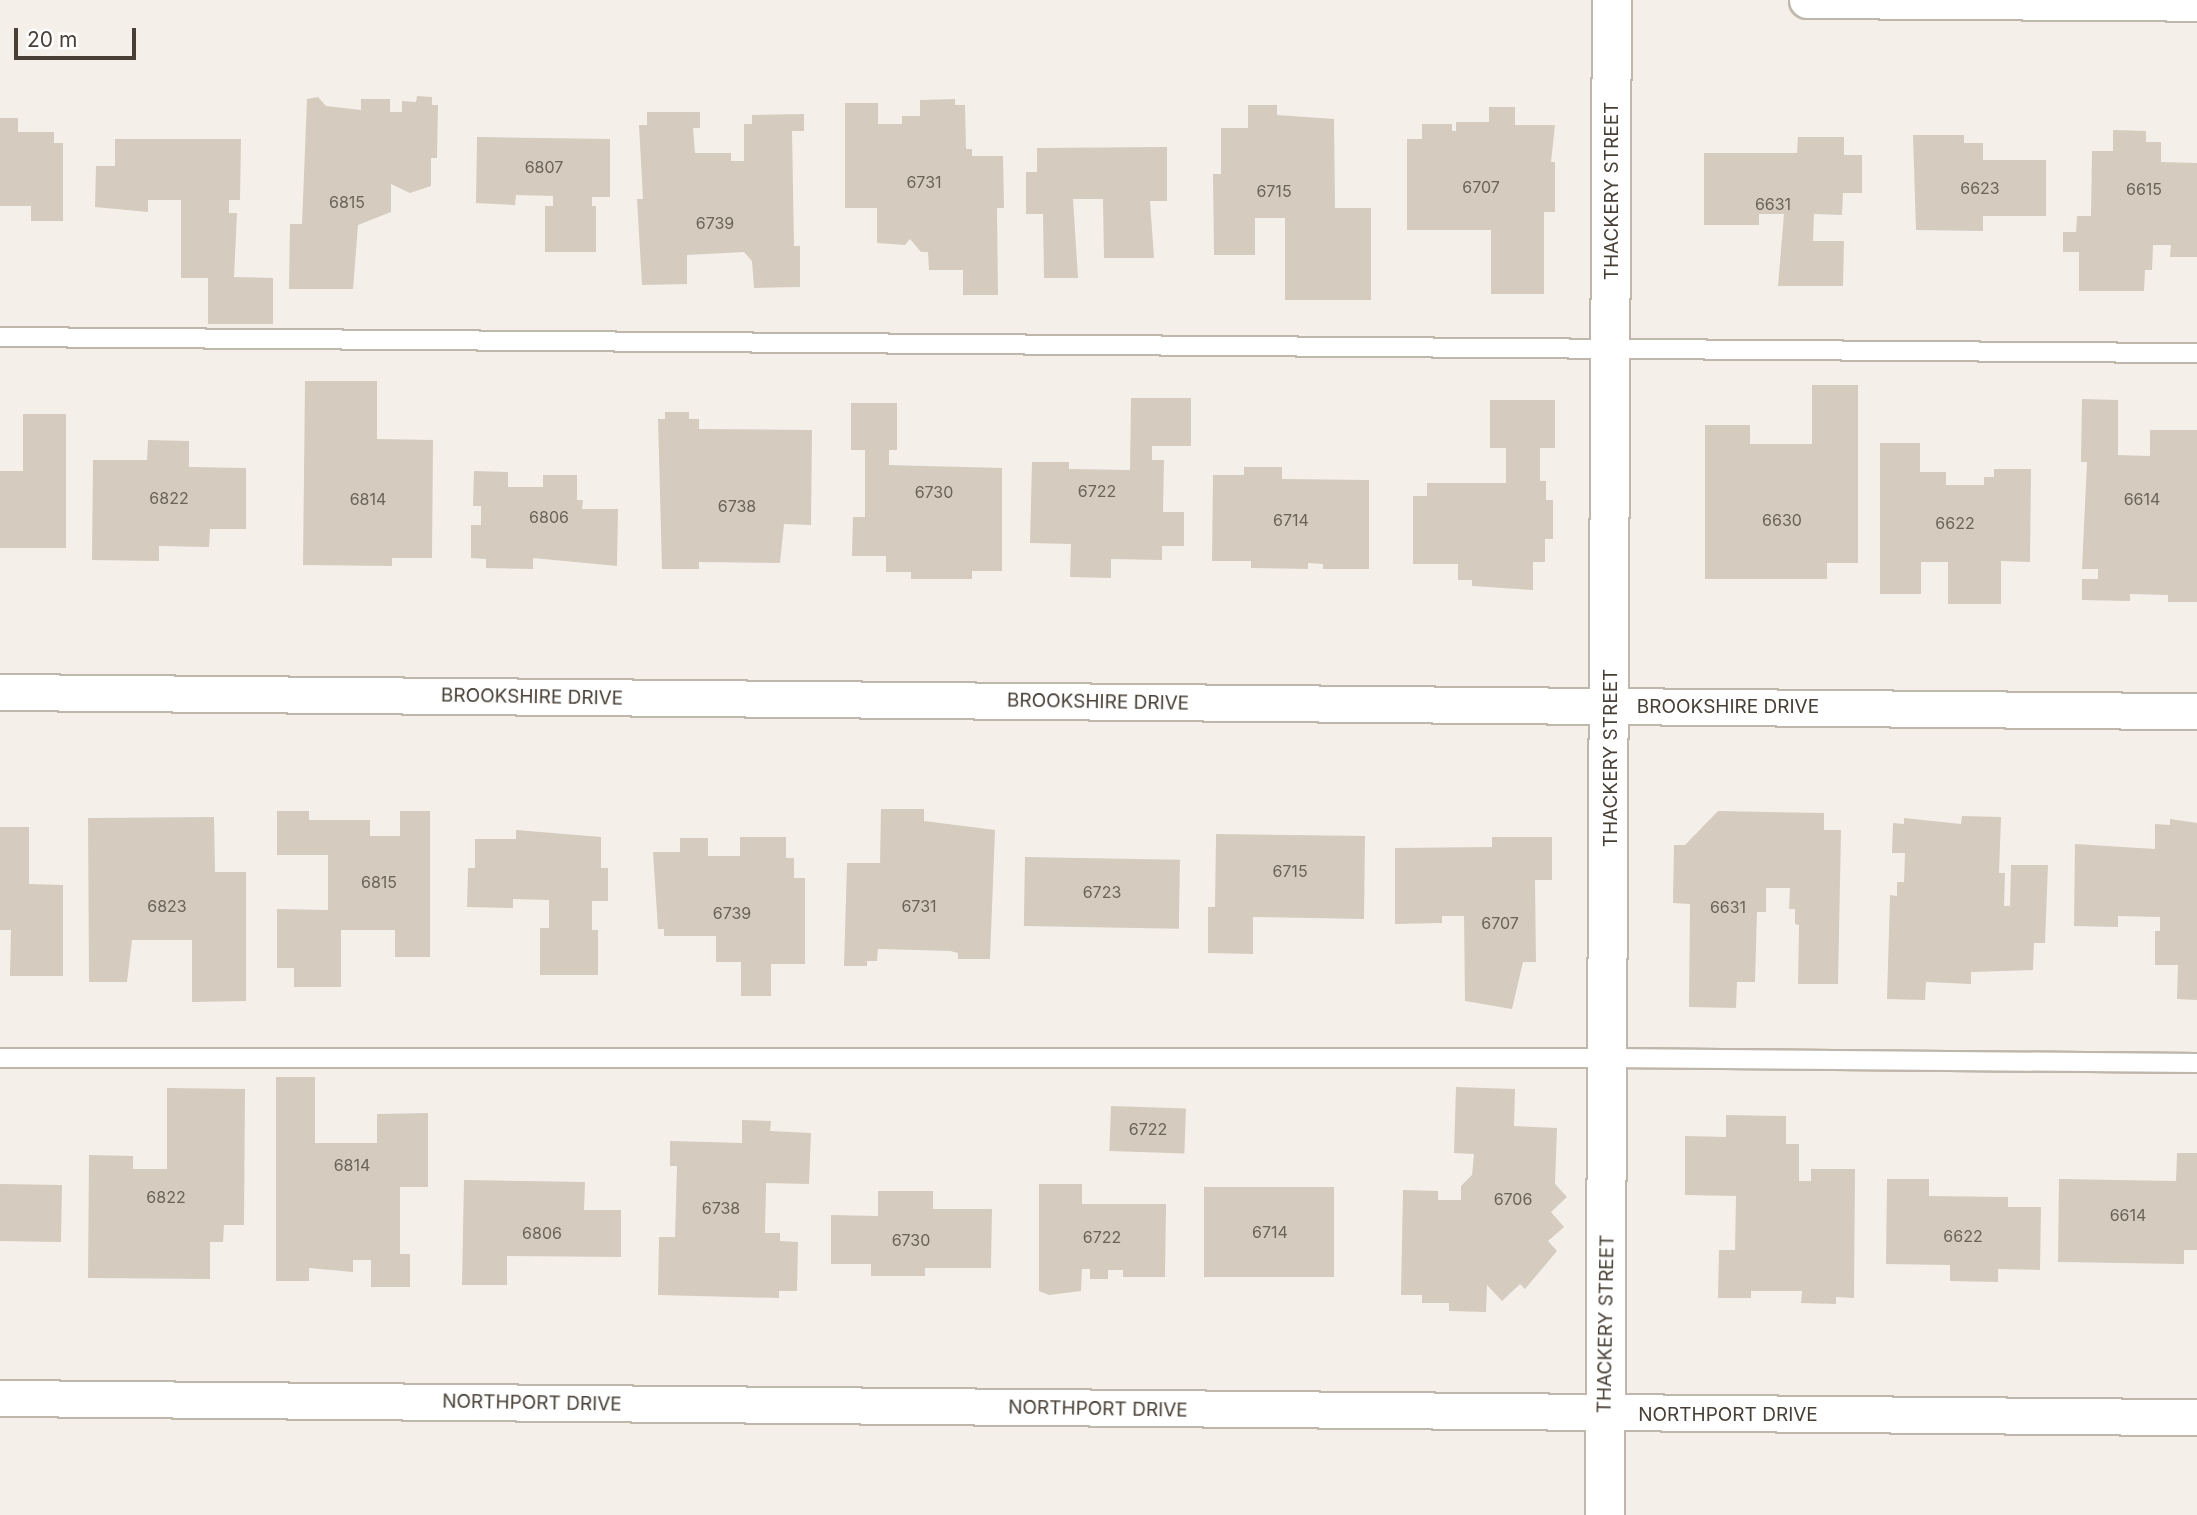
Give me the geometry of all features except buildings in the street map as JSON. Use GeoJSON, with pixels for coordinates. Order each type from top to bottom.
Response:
{"type":"FeatureCollection","features":[{"type":"Feature","properties":{"kind":"street","name":"THACKERY STREET"},"geometry":{"type":"LineString","coordinates":[[1605,1515],[1611,707],[1612,0]]}},
{"type":"Feature","properties":{"kind":"street"},"geometry":{"type":"LineString","coordinates":[[1807,0],[2197,3]]}},
{"type":"Feature","properties":{"kind":"street","name":"BROOKSHIRE DRIVE"},"geometry":{"type":"LineString","coordinates":[[0,692],[2197,710]]}},
{"type":"Feature","properties":{"kind":"street","name":"NORTHPORT DRIVE"},"geometry":{"type":"LineString","coordinates":[[0,1398],[2197,1418]]}},
{"type":"Feature","properties":{"kind":"lane"},"geometry":{"type":"LineString","coordinates":[[0,337],[2197,353]]}},
{"type":"Feature","properties":{"kind":"lane"},"geometry":{"type":"LineString","coordinates":[[0,1058],[1609,1058],[2197,1063]]}}]}
